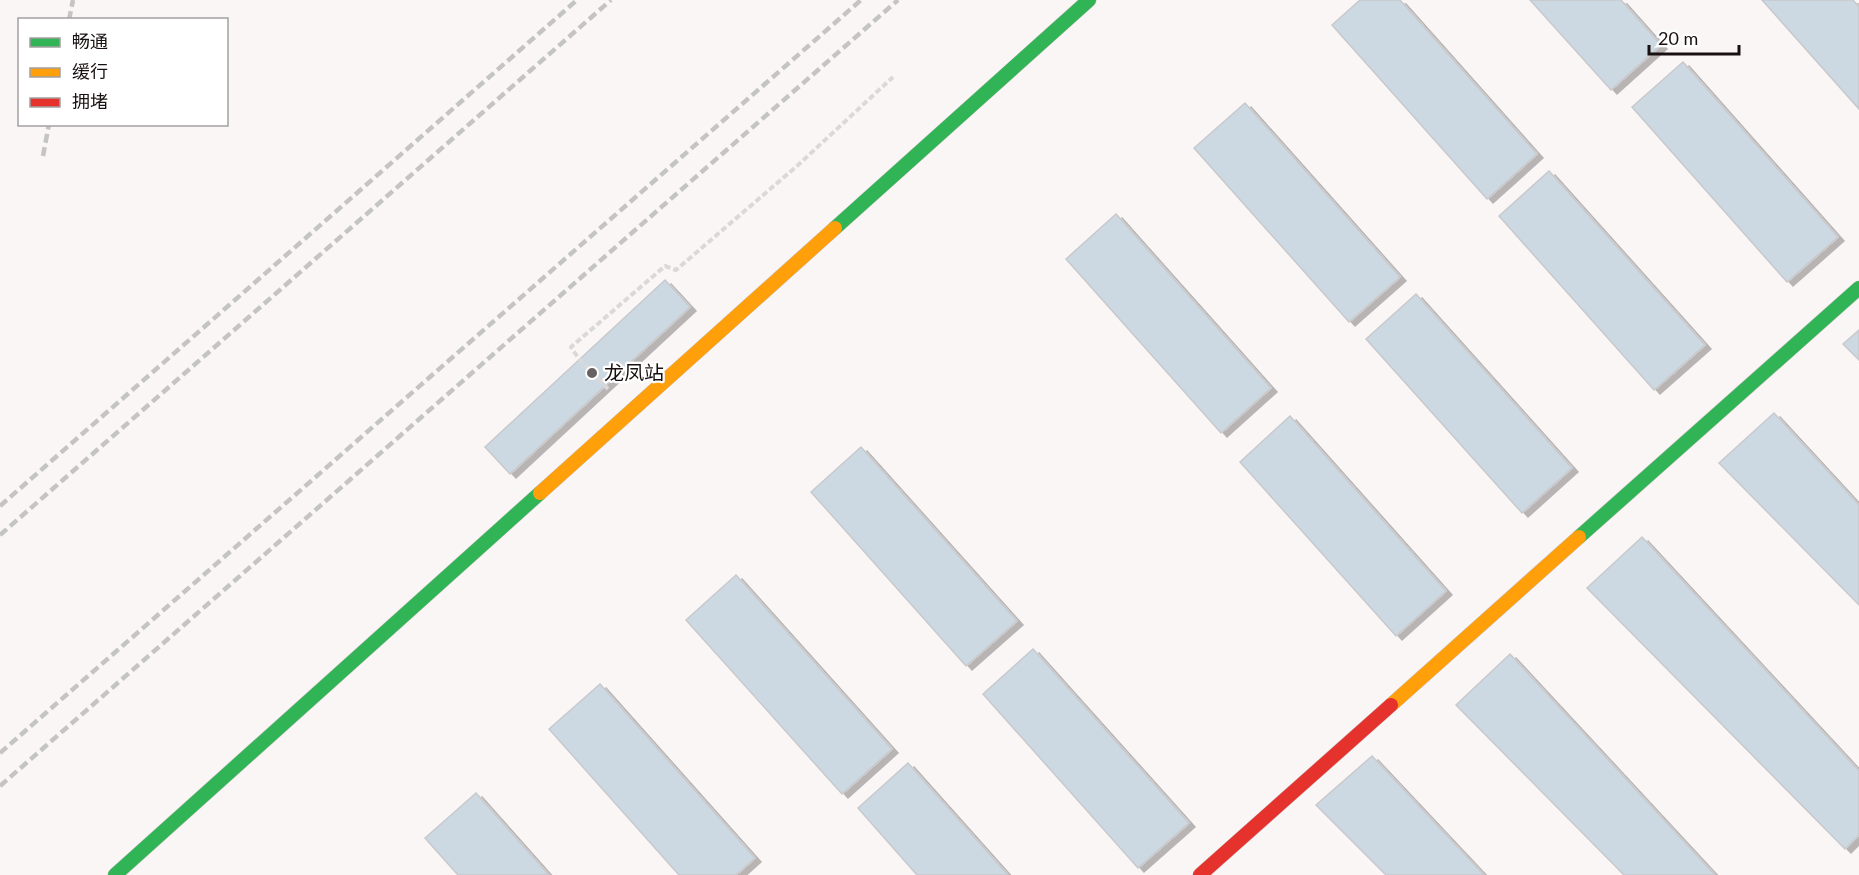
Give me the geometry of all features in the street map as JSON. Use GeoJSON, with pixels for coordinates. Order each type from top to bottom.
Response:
{"type":"FeatureCollection","features":[{"type":"Feature","properties":{"kind":"street"},"geometry":{"type":"LineString","coordinates":[[115,875],[1089,0]]}},
{"type":"Feature","properties":{"kind":"street"},"geometry":{"type":"LineString","coordinates":[[1200,875],[1859,288]]}},
{"type":"Feature","properties":{"kind":"path"},"geometry":{"type":"LineString","coordinates":[[630,412],[579,359],[571,347],[665,266],[676,270],[797,166],[894,76]]}},
{"type":"Feature","properties":{"kind":"building"},"geometry":{"type":"Polygon","coordinates":[[[1360,0],[1400,0],[1537,154],[1487,199],[1332,25],[1360,0]]]}},
{"type":"Feature","properties":{"kind":"building"},"geometry":{"type":"Polygon","coordinates":[[[1530,0],[1621,0],[1661,45],[1611,90],[1530,0]]]}},
{"type":"Feature","properties":{"kind":"building"},"geometry":{"type":"Polygon","coordinates":[[[1762,0],[1853,0],[1859,7],[1859,109],[1762,0]]]}},
{"type":"Feature","properties":{"kind":"building"},"geometry":{"type":"Polygon","coordinates":[[[1683,62],[1838,237],[1787,282],[1632,107],[1683,62]]]}},
{"type":"Feature","properties":{"kind":"building"},"geometry":{"type":"Polygon","coordinates":[[[1245,103],[1400,277],[1349,322],[1194,148],[1245,103]]]}},
{"type":"Feature","properties":{"kind":"building"},"geometry":{"type":"Polygon","coordinates":[[[1549,171],[1705,345],[1654,390],[1499,216],[1549,171]]]}},
{"type":"Feature","properties":{"kind":"building"},"geometry":{"type":"Polygon","coordinates":[[[1116,214],[1271,388],[1221,433],[1066,259],[1116,214]]]}},
{"type":"Feature","properties":{"kind":"building","name":"龙凤站"},"geometry":{"type":"Polygon","coordinates":[[[665,280],[690,307],[510,474],[485,447],[665,280]]]}},
{"type":"Feature","properties":{"kind":"building"},"geometry":{"type":"Polygon","coordinates":[[[1416,294],[1572,468],[1522,513],[1366,339],[1416,294]]]}},
{"type":"Feature","properties":{"kind":"building"},"geometry":{"type":"Polygon","coordinates":[[[1859,330],[1859,360],[1843,344],[1859,330]]]}},
{"type":"Feature","properties":{"kind":"building"},"geometry":{"type":"Polygon","coordinates":[[[1774,413],[1859,505],[1859,605],[1719,463],[1774,413]]]}},
{"type":"Feature","properties":{"kind":"building"},"geometry":{"type":"Polygon","coordinates":[[[1290,416],[1446,591],[1396,636],[1240,462],[1290,416]]]}},
{"type":"Feature","properties":{"kind":"building"},"geometry":{"type":"Polygon","coordinates":[[[861,447],[1017,621],[966,666],[811,492],[861,447]]]}},
{"type":"Feature","properties":{"kind":"building"},"geometry":{"type":"Polygon","coordinates":[[[1642,537],[1859,771],[1859,835],[1845,849],[1587,588],[1642,537]]]}},
{"type":"Feature","properties":{"kind":"building"},"geometry":{"type":"Polygon","coordinates":[[[736,575],[892,749],[842,794],[686,620],[736,575]]]}},
{"type":"Feature","properties":{"kind":"building"},"geometry":{"type":"Polygon","coordinates":[[[1033,649],[1189,823],[1138,868],[983,694],[1033,649]]]}},
{"type":"Feature","properties":{"kind":"building"},"geometry":{"type":"Polygon","coordinates":[[[1510,654],[1715,875],[1624,875],[1456,705],[1510,654]]]}},
{"type":"Feature","properties":{"kind":"building"},"geometry":{"type":"Polygon","coordinates":[[[600,684],[755,858],[736,875],[679,875],[549,729],[600,684]]]}},
{"type":"Feature","properties":{"kind":"building"},"geometry":{"type":"Polygon","coordinates":[[[1372,756],[1484,875],[1386,875],[1316,805],[1372,756]]]}},
{"type":"Feature","properties":{"kind":"building"},"geometry":{"type":"Polygon","coordinates":[[[908,763],[1008,875],[917,875],[858,808],[908,763]]]}},
{"type":"Feature","properties":{"kind":"building"},"geometry":{"type":"Polygon","coordinates":[[[476,793],[549,875],[458,875],[425,838],[476,793]]]}},
{"type":"Feature","properties":{"kind":"railway"},"geometry":{"type":"LineString","coordinates":[[69,18],[73,0]]}},
{"type":"Feature","properties":{"kind":"railway"},"geometry":{"type":"LineString","coordinates":[[0,506],[577,0]]}},
{"type":"Feature","properties":{"kind":"railway"},"geometry":{"type":"LineString","coordinates":[[0,535],[611,0]]}},
{"type":"Feature","properties":{"kind":"railway"},"geometry":{"type":"LineString","coordinates":[[0,753],[861,0]]}},
{"type":"Feature","properties":{"kind":"railway"},"geometry":{"type":"LineString","coordinates":[[0,786],[898,0]]}},
{"type":"Feature","properties":{"kind":"railway"},"geometry":{"type":"LineString","coordinates":[[43,156],[49,126]]}},
{"type":"Feature","properties":{"kind":"traffic: fast"},"geometry":{"type":"LineString","coordinates":[[835,228],[1089,0]]}},
{"type":"Feature","properties":{"kind":"traffic: fast"},"geometry":{"type":"LineString","coordinates":[[1579,537],[1859,288]]}},
{"type":"Feature","properties":{"kind":"traffic: fast"},"geometry":{"type":"LineString","coordinates":[[115,875],[540,493]]}},
{"type":"Feature","properties":{"kind":"traffic: slow"},"geometry":{"type":"LineString","coordinates":[[540,493],[835,228]]}},
{"type":"Feature","properties":{"kind":"traffic: slow"},"geometry":{"type":"LineString","coordinates":[[1391,705],[1579,537]]}},
{"type":"Feature","properties":{"kind":"traffic: jam"},"geometry":{"type":"LineString","coordinates":[[1200,875],[1391,705]]}},
{"type":"Feature","properties":{"kind":"place","name":"龙凤站"},"geometry":{"type":"Point","coordinates":[592,373]}}]}
